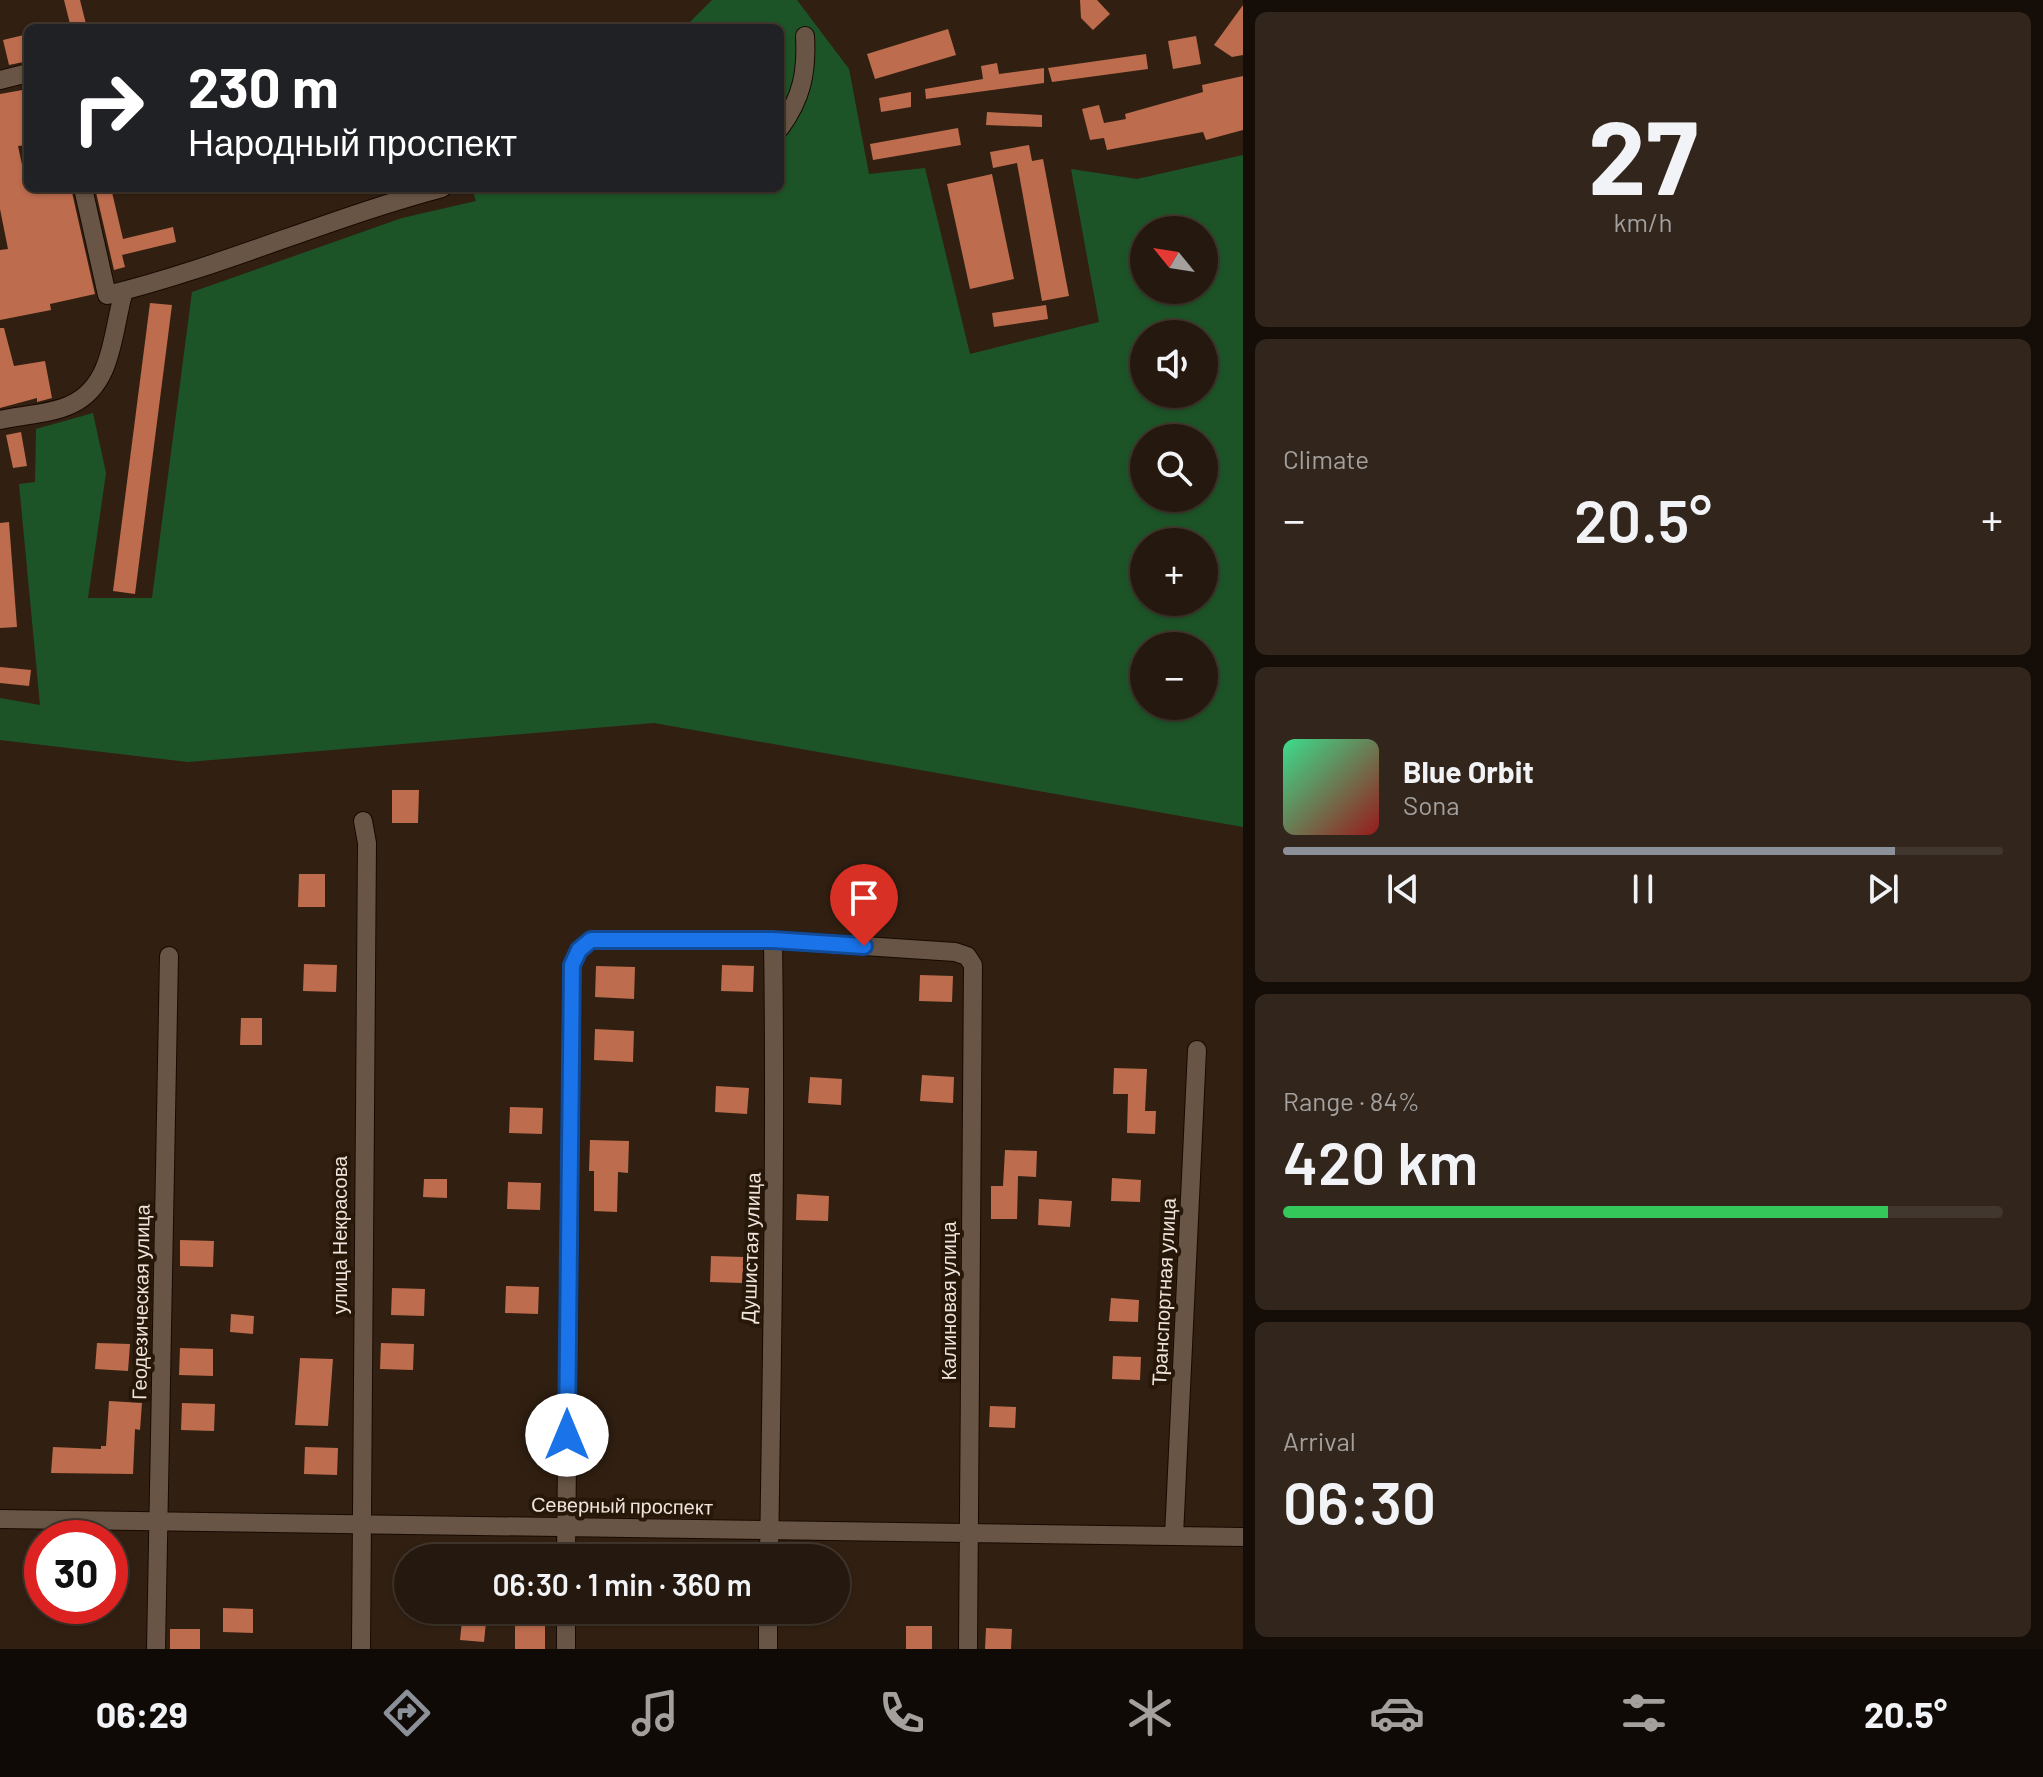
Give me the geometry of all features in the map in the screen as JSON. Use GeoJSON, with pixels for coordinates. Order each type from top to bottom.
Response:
{"type":"FeatureCollection","features":[{"type":"Feature","properties":{"kind":"street"},"geometry":{"type":"LineString","coordinates":[[784,122],[793,110],[807,72],[805,36]]}},
{"type":"Feature","properties":{"kind":"street"},"geometry":{"type":"LineString","coordinates":[[0,80],[24,74]]}},
{"type":"Feature","properties":{"kind":"street"},"geometry":{"type":"LineString","coordinates":[[84,192],[107,295],[381,204],[427,192]]}},
{"type":"Feature","properties":{"kind":"street"},"geometry":{"type":"LineString","coordinates":[[0,420],[71,405],[98,386],[109,360],[124,291]]}},
{"type":"Feature","properties":{"kind":"street","name":"улица Некрасова"},"geometry":{"type":"LineString","coordinates":[[361,1649],[367,843],[363,821]]}},
{"type":"Feature","properties":{"kind":"street"},"geometry":{"type":"LineString","coordinates":[[566,1544],[572,965],[579,950],[591,940],[773,940]]}},
{"type":"Feature","properties":{"kind":"street","name":"Калиновая улица"},"geometry":{"type":"LineString","coordinates":[[773,940],[967,956],[973,965],[968,1649]]}},
{"type":"Feature","properties":{"kind":"street","name":"Душистая улица"},"geometry":{"type":"LineString","coordinates":[[770,1544],[771,1307],[776,1171],[773,940]]}},
{"type":"Feature","properties":{"kind":"street","name":"Геодезическая улица"},"geometry":{"type":"LineString","coordinates":[[156,1649],[169,956]]}},
{"type":"Feature","properties":{"kind":"street","name":"Транспортная улица"},"geometry":{"type":"LineString","coordinates":[[1174,1536],[1197,1050]]}},
{"type":"Feature","properties":{"kind":"street","name":"Северный проспект"},"geometry":{"type":"LineString","coordinates":[[0,1519],[1243,1537]]}},
{"type":"Feature","properties":{"kind":"street"},"geometry":{"type":"LineString","coordinates":[[566,1624],[566,1649]]}},
{"type":"Feature","properties":{"kind":"street"},"geometry":{"type":"LineString","coordinates":[[768,1624],[768,1649]]}},
{"type":"Feature","properties":{"kind":"green space"},"geometry":{"type":"Polygon","coordinates":[[[712,0],[797,0],[849,69],[869,174],[925,168],[970,354],[1099,322],[1071,169],[1137,179],[1243,155],[1243,827],[654,723],[188,762],[0,740],[0,698],[40,705],[19,484],[35,482],[36,429],[93,413],[106,473],[88,598],[152,598],[192,292],[402,218],[476,201],[473,192],[784,192],[784,24],[688,24],[712,0]]]}},
{"type":"Feature","properties":{"kind":"building"},"geometry":{"type":"Polygon","coordinates":[[[64,0],[80,0],[86,24],[70,24],[64,0]]]}},
{"type":"Feature","properties":{"kind":"building"},"geometry":{"type":"Polygon","coordinates":[[[1080,0],[1097,0],[1110,14],[1093,30],[1081,18],[1080,0]]]}},
{"type":"Feature","properties":{"kind":"building"},"geometry":{"type":"Polygon","coordinates":[[[1243,5],[1243,55],[1232,57],[1214,45],[1243,5]]]}},
{"type":"Feature","properties":{"kind":"building"},"geometry":{"type":"Polygon","coordinates":[[[948,29],[956,55],[875,79],[867,54],[948,29]]]}},
{"type":"Feature","properties":{"kind":"building"},"geometry":{"type":"Polygon","coordinates":[[[24,35],[24,62],[9,65],[3,40],[24,35]]]}},
{"type":"Feature","properties":{"kind":"building"},"geometry":{"type":"Polygon","coordinates":[[[1196,36],[1201,64],[1173,69],[1168,41],[1196,36]]]}},
{"type":"Feature","properties":{"kind":"building"},"geometry":{"type":"Polygon","coordinates":[[[1146,54],[1148,69],[1052,82],[1048,68],[1146,54]]]}},
{"type":"Feature","properties":{"kind":"building"},"geometry":{"type":"Polygon","coordinates":[[[997,63],[999,74],[1044,68],[1044,83],[926,99],[925,89],[983,79],[981,66],[997,63]]]}},
{"type":"Feature","properties":{"kind":"building"},"geometry":{"type":"Polygon","coordinates":[[[1243,76],[1243,130],[1206,140],[1203,132],[1107,150],[1104,138],[1090,140],[1082,109],[1099,105],[1104,123],[1126,119],[1125,114],[1203,92],[1202,85],[1243,76]]]}},
{"type":"Feature","properties":{"kind":"building"},"geometry":{"type":"Polygon","coordinates":[[[24,90],[24,145],[18,146],[24,192],[72,192],[95,294],[50,304],[51,310],[0,320],[0,250],[8,249],[0,209],[0,94],[24,90]]]}},
{"type":"Feature","properties":{"kind":"building"},"geometry":{"type":"Polygon","coordinates":[[[911,92],[911,107],[881,112],[879,98],[911,92]]]}},
{"type":"Feature","properties":{"kind":"building"},"geometry":{"type":"Polygon","coordinates":[[[987,112],[1042,115],[1042,127],[986,125],[987,112]]]}},
{"type":"Feature","properties":{"kind":"building"},"geometry":{"type":"Polygon","coordinates":[[[958,128],[961,145],[873,160],[870,144],[958,128]]]}},
{"type":"Feature","properties":{"kind":"building"},"geometry":{"type":"Polygon","coordinates":[[[1029,145],[1032,161],[1043,159],[1069,296],[1042,301],[1017,163],[993,168],[990,152],[1029,145]]]}},
{"type":"Feature","properties":{"kind":"building"},"geometry":{"type":"Polygon","coordinates":[[[992,174],[1014,279],[970,289],[947,184],[992,174]]]}},
{"type":"Feature","properties":{"kind":"building"},"geometry":{"type":"Polygon","coordinates":[[[96,192],[112,192],[123,239],[173,227],[176,242],[122,255],[125,267],[114,270],[96,192]]]}},
{"type":"Feature","properties":{"kind":"building"},"geometry":{"type":"Polygon","coordinates":[[[150,303],[172,305],[135,594],[113,591],[150,303]]]}},
{"type":"Feature","properties":{"kind":"building"},"geometry":{"type":"Polygon","coordinates":[[[1046,305],[1048,319],[994,327],[992,313],[1046,305]]]}},
{"type":"Feature","properties":{"kind":"building"},"geometry":{"type":"Polygon","coordinates":[[[0,328],[4,328],[14,366],[45,361],[52,398],[37,402],[37,398],[0,408],[0,328]]]}},
{"type":"Feature","properties":{"kind":"building"},"geometry":{"type":"Polygon","coordinates":[[[21,432],[27,466],[13,468],[6,435],[21,432]]]}},
{"type":"Feature","properties":{"kind":"building"},"geometry":{"type":"Polygon","coordinates":[[[9,522],[17,627],[0,628],[0,523],[9,522]]]}},
{"type":"Feature","properties":{"kind":"building"},"geometry":{"type":"Polygon","coordinates":[[[0,667],[31,670],[29,686],[0,683],[0,667]]]}},
{"type":"Feature","properties":{"kind":"building"},"geometry":{"type":"Polygon","coordinates":[[[392,790],[419,790],[418,823],[392,823],[392,790]]]}},
{"type":"Feature","properties":{"kind":"building"},"geometry":{"type":"Polygon","coordinates":[[[299,874],[325,874],[325,907],[298,907],[299,874]]]}},
{"type":"Feature","properties":{"kind":"building"},"geometry":{"type":"Polygon","coordinates":[[[304,964],[337,965],[336,992],[303,991],[304,964]]]}},
{"type":"Feature","properties":{"kind":"building"},"geometry":{"type":"Polygon","coordinates":[[[722,965],[754,966],[753,992],[721,991],[722,965]]]}},
{"type":"Feature","properties":{"kind":"building"},"geometry":{"type":"Polygon","coordinates":[[[596,966],[635,967],[634,999],[595,997],[596,966]]]}},
{"type":"Feature","properties":{"kind":"building"},"geometry":{"type":"Polygon","coordinates":[[[920,975],[953,976],[952,1002],[919,1001],[920,975]]]}},
{"type":"Feature","properties":{"kind":"building"},"geometry":{"type":"Polygon","coordinates":[[[241,1018],[262,1018],[262,1045],[240,1045],[241,1018]]]}},
{"type":"Feature","properties":{"kind":"building"},"geometry":{"type":"Polygon","coordinates":[[[595,1029],[634,1031],[633,1062],[594,1060],[595,1029]]]}},
{"type":"Feature","properties":{"kind":"building"},"geometry":{"type":"Polygon","coordinates":[[[1114,1068],[1147,1069],[1145,1111],[1156,1111],[1155,1134],[1127,1133],[1128,1094],[1113,1094],[1114,1068]]]}},
{"type":"Feature","properties":{"kind":"building"},"geometry":{"type":"Polygon","coordinates":[[[922,1075],[954,1077],[953,1103],[920,1101],[922,1075]]]}},
{"type":"Feature","properties":{"kind":"building"},"geometry":{"type":"Polygon","coordinates":[[[810,1077],[842,1079],[841,1105],[808,1103],[810,1077]]]}},
{"type":"Feature","properties":{"kind":"building"},"geometry":{"type":"Polygon","coordinates":[[[716,1086],[749,1088],[747,1114],[715,1112],[716,1086]]]}},
{"type":"Feature","properties":{"kind":"building"},"geometry":{"type":"Polygon","coordinates":[[[510,1107],[543,1108],[542,1134],[509,1133],[510,1107]]]}},
{"type":"Feature","properties":{"kind":"building"},"geometry":{"type":"Polygon","coordinates":[[[590,1140],[629,1141],[628,1173],[618,1172],[617,1212],[594,1211],[594,1171],[589,1171],[590,1140]]]}},
{"type":"Feature","properties":{"kind":"building"},"geometry":{"type":"Polygon","coordinates":[[[1005,1150],[1037,1151],[1036,1177],[1018,1176],[1017,1219],[991,1219],[991,1186],[1003,1186],[1005,1150]]]}},
{"type":"Feature","properties":{"kind":"building"},"geometry":{"type":"Polygon","coordinates":[[[1112,1178],[1141,1180],[1140,1202],[1111,1201],[1112,1178]]]}},
{"type":"Feature","properties":{"kind":"building"},"geometry":{"type":"Polygon","coordinates":[[[424,1179],[447,1179],[447,1198],[423,1197],[424,1179]]]}},
{"type":"Feature","properties":{"kind":"building"},"geometry":{"type":"Polygon","coordinates":[[[508,1182],[541,1183],[540,1210],[507,1209],[508,1182]]]}},
{"type":"Feature","properties":{"kind":"building"},"geometry":{"type":"Polygon","coordinates":[[[797,1194],[829,1196],[828,1221],[796,1220],[797,1194]]]}},
{"type":"Feature","properties":{"kind":"building"},"geometry":{"type":"Polygon","coordinates":[[[1039,1199],[1072,1201],[1070,1227],[1038,1225],[1039,1199]]]}},
{"type":"Feature","properties":{"kind":"building"},"geometry":{"type":"Polygon","coordinates":[[[180,1240],[214,1241],[213,1267],[180,1266],[180,1240]]]}},
{"type":"Feature","properties":{"kind":"building"},"geometry":{"type":"Polygon","coordinates":[[[711,1256],[744,1257],[742,1283],[710,1282],[711,1256]]]}},
{"type":"Feature","properties":{"kind":"building"},"geometry":{"type":"Polygon","coordinates":[[[506,1286],[539,1287],[538,1314],[505,1313],[506,1286]]]}},
{"type":"Feature","properties":{"kind":"building"},"geometry":{"type":"Polygon","coordinates":[[[392,1288],[425,1289],[424,1316],[391,1315],[392,1288]]]}},
{"type":"Feature","properties":{"kind":"building"},"geometry":{"type":"Polygon","coordinates":[[[1111,1298],[1139,1300],[1138,1322],[1109,1321],[1111,1298]]]}},
{"type":"Feature","properties":{"kind":"building"},"geometry":{"type":"Polygon","coordinates":[[[231,1314],[254,1316],[253,1334],[230,1332],[231,1314]]]}},
{"type":"Feature","properties":{"kind":"building"},"geometry":{"type":"Polygon","coordinates":[[[97,1343],[130,1344],[128,1371],[95,1369],[97,1343]]]}},
{"type":"Feature","properties":{"kind":"building"},"geometry":{"type":"Polygon","coordinates":[[[381,1343],[414,1344],[413,1370],[380,1369],[381,1343]]]}},
{"type":"Feature","properties":{"kind":"building"},"geometry":{"type":"Polygon","coordinates":[[[180,1348],[213,1349],[213,1376],[179,1375],[180,1348]]]}},
{"type":"Feature","properties":{"kind":"building"},"geometry":{"type":"Polygon","coordinates":[[[1113,1356],[1141,1357],[1140,1380],[1112,1379],[1113,1356]]]}},
{"type":"Feature","properties":{"kind":"building"},"geometry":{"type":"Polygon","coordinates":[[[300,1358],[333,1359],[328,1426],[295,1425],[300,1358]]]}},
{"type":"Feature","properties":{"kind":"building"},"geometry":{"type":"Polygon","coordinates":[[[109,1401],[142,1403],[140,1430],[135,1429],[133,1474],[51,1473],[53,1447],[101,1449],[101,1446],[106,1446],[109,1401]]]}},
{"type":"Feature","properties":{"kind":"building"},"geometry":{"type":"Polygon","coordinates":[[[182,1403],[215,1404],[214,1431],[181,1430],[182,1403]]]}},
{"type":"Feature","properties":{"kind":"building"},"geometry":{"type":"Polygon","coordinates":[[[990,1406],[1016,1407],[1015,1428],[989,1427],[990,1406]]]}},
{"type":"Feature","properties":{"kind":"building"},"geometry":{"type":"Polygon","coordinates":[[[305,1447],[338,1448],[337,1475],[304,1474],[305,1447]]]}},
{"type":"Feature","properties":{"kind":"building"},"geometry":{"type":"Polygon","coordinates":[[[223,1608],[253,1609],[253,1633],[223,1632],[223,1608]]]}},
{"type":"Feature","properties":{"kind":"building"},"geometry":{"type":"Polygon","coordinates":[[[462,1624],[486,1624],[484,1642],[460,1640],[462,1624]]]}},
{"type":"Feature","properties":{"kind":"building"},"geometry":{"type":"Polygon","coordinates":[[[515,1625],[545,1625],[545,1649],[515,1649],[515,1625]]]}},
{"type":"Feature","properties":{"kind":"building"},"geometry":{"type":"Polygon","coordinates":[[[906,1626],[932,1626],[932,1649],[906,1649],[906,1626]]]}},
{"type":"Feature","properties":{"kind":"building"},"geometry":{"type":"Polygon","coordinates":[[[986,1628],[1012,1629],[1011,1649],[985,1649],[986,1628]]]}},
{"type":"Feature","properties":{"kind":"building"},"geometry":{"type":"Polygon","coordinates":[[[170,1629],[200,1629],[200,1649],[170,1649],[170,1629]]]}},
{"type":"Feature","properties":{"kind":"route"},"geometry":{"type":"LineString","coordinates":[[567,1435],[569,1071],[572,965],[579,950],[591,940],[773,940],[864,946]]}}]}
